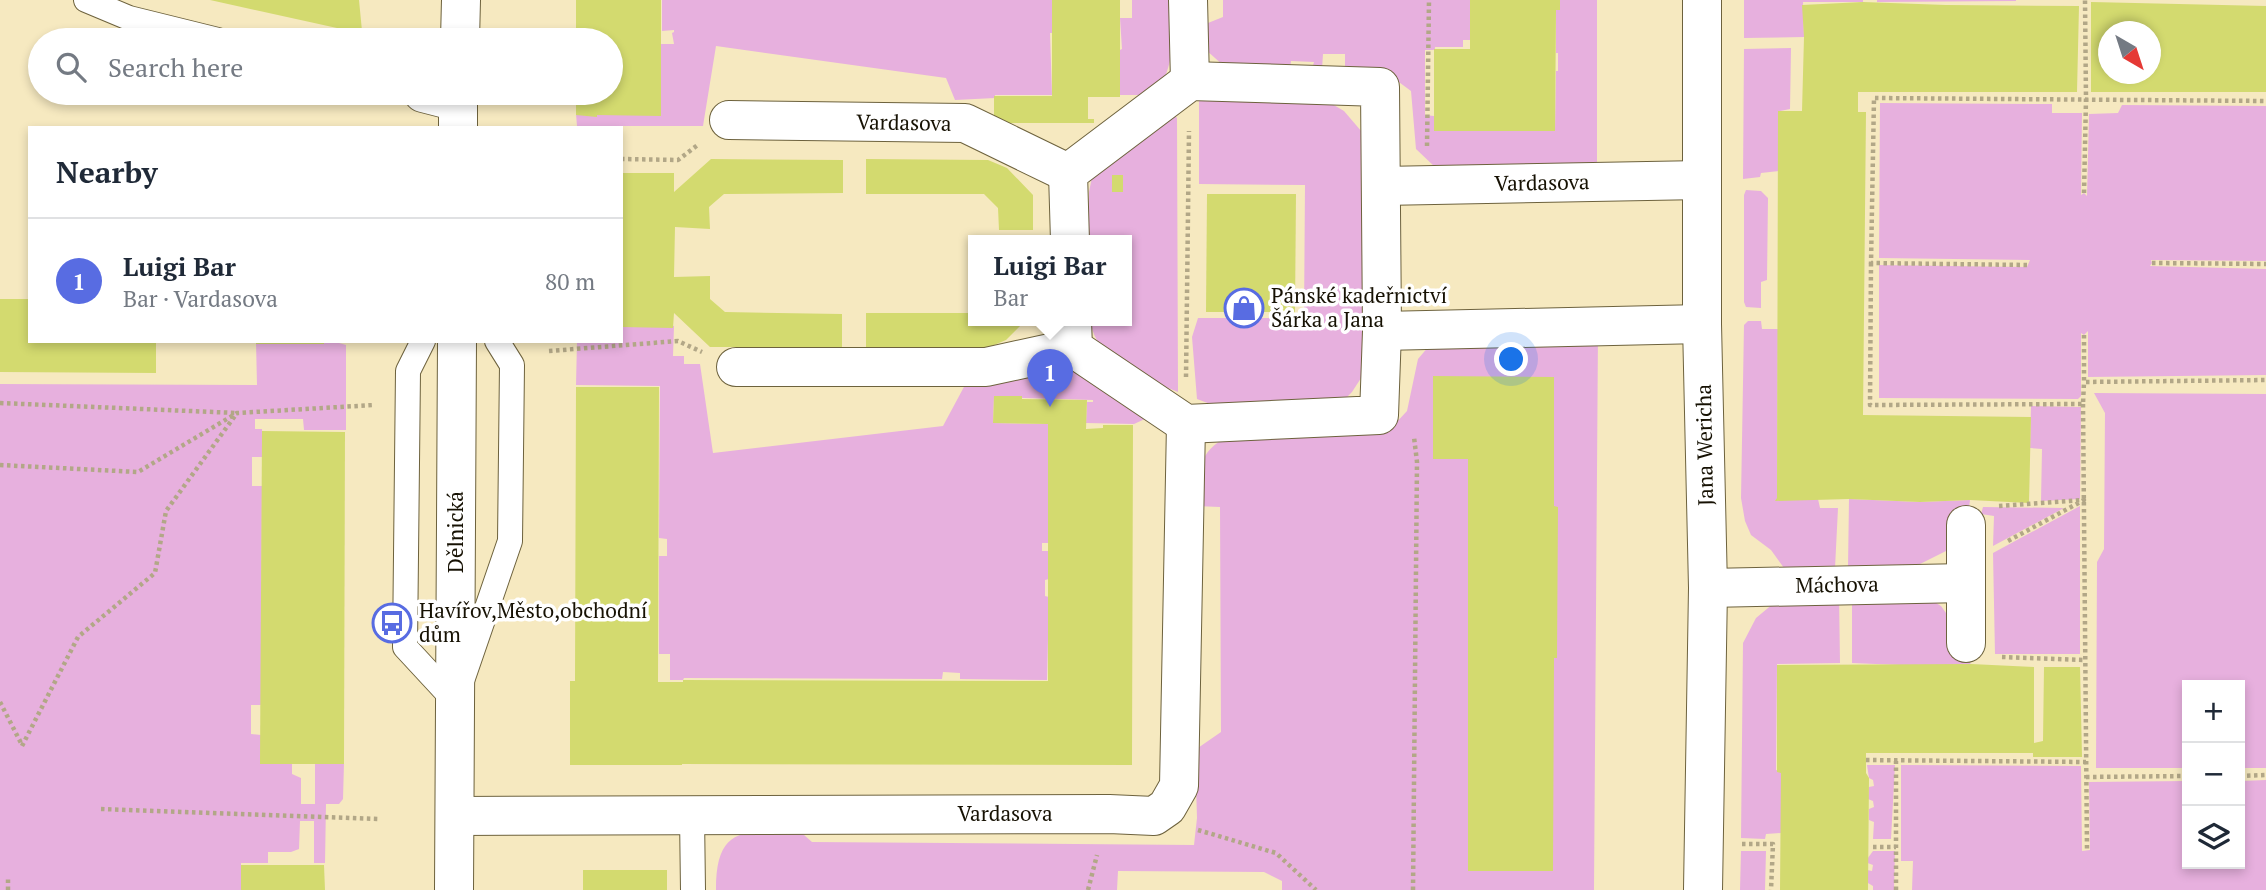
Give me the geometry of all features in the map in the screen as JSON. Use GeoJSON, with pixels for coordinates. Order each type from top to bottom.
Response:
{"type":"FeatureCollection","features":[{"type":"Feature","properties":{"kind":"street"},"geometry":{"type":"LineString","coordinates":[[460,28],[461,0]]}},
{"type":"Feature","properties":{"kind":"street"},"geometry":{"type":"LineString","coordinates":[[1188,0],[1190,81]]}},
{"type":"Feature","properties":{"kind":"street","name":"Jana Wericha"},"geometry":{"type":"LineString","coordinates":[[1702,0],[1702,324],[1708,588],[1703,890]]}},
{"type":"Feature","properties":{"kind":"street"},"geometry":{"type":"LineString","coordinates":[[736,367],[986,367],[1073,334],[1186,424],[1379,415],[1382,331],[1380,88],[1190,81],[1068,173],[1070,235]]}},
{"type":"Feature","properties":{"kind":"street","name":"Vardasova"},"geometry":{"type":"LineString","coordinates":[[729,120],[965,123],[1068,173]]}},
{"type":"Feature","properties":{"kind":"street","name":"Vardasova"},"geometry":{"type":"LineString","coordinates":[[1382,186],[1702,180]]}},
{"type":"Feature","properties":{"kind":"street"},"geometry":{"type":"LineString","coordinates":[[1382,331],[1702,324]]}},
{"type":"Feature","properties":{"kind":"street","name":"Dělnická"},"geometry":{"type":"LineString","coordinates":[[454,890],[457,343]]}},
{"type":"Feature","properties":{"kind":"street","name":"Vardasova"},"geometry":{"type":"LineString","coordinates":[[455,816],[1154,816],[1167,807],[1179,786],[1186,424]]}},
{"type":"Feature","properties":{"kind":"street"},"geometry":{"type":"LineString","coordinates":[[1966,643],[1973,544]]}},
{"type":"Feature","properties":{"kind":"street","name":"Máchova"},"geometry":{"type":"LineString","coordinates":[[1708,588],[1973,544]]}},
{"type":"Feature","properties":{"kind":"lane"},"geometry":{"type":"LineString","coordinates":[[86,0],[129,18],[169,28]]}},
{"type":"Feature","properties":{"kind":"lane"},"geometry":{"type":"LineString","coordinates":[[422,343],[408,371],[405,647],[455,701],[510,541],[512,365],[499,343]]}},
{"type":"Feature","properties":{"kind":"lane"},"geometry":{"type":"LineString","coordinates":[[692,815],[693,890]]}},
{"type":"Feature","properties":{"kind":"path"},"geometry":{"type":"LineString","coordinates":[[1426,185],[1429,0]]}},
{"type":"Feature","properties":{"kind":"path"},"geometry":{"type":"LineString","coordinates":[[2084,193],[2085,0]]}},
{"type":"Feature","properties":{"kind":"path"},"geometry":{"type":"LineString","coordinates":[[1186,424],[1190,81]]}},
{"type":"Feature","properties":{"kind":"path"},"geometry":{"type":"LineString","coordinates":[[2083,404],[1870,405],[1874,98],[2266,101]]}},
{"type":"Feature","properties":{"kind":"path"},"geometry":{"type":"LineString","coordinates":[[623,159],[678,160],[729,120]]}},
{"type":"Feature","properties":{"kind":"path"},"geometry":{"type":"LineString","coordinates":[[1871,263],[2026,265]]}},
{"type":"Feature","properties":{"kind":"path"},"geometry":{"type":"LineString","coordinates":[[2152,263],[2266,264]]}},
{"type":"Feature","properties":{"kind":"path"},"geometry":{"type":"LineString","coordinates":[[2084,335],[2087,850]]}},
{"type":"Feature","properties":{"kind":"path"},"geometry":{"type":"LineString","coordinates":[[548,351],[678,341],[736,367]]}},
{"type":"Feature","properties":{"kind":"path"},"geometry":{"type":"LineString","coordinates":[[2084,382],[2266,380]]}},
{"type":"Feature","properties":{"kind":"path"},"geometry":{"type":"LineString","coordinates":[[0,403],[237,413],[377,405]]}},
{"type":"Feature","properties":{"kind":"path"},"geometry":{"type":"LineString","coordinates":[[0,465],[138,472],[237,413]]}},
{"type":"Feature","properties":{"kind":"path"},"geometry":{"type":"LineString","coordinates":[[0,702],[22,746],[78,638],[155,573],[166,511],[237,413]]}},
{"type":"Feature","properties":{"kind":"path"},"geometry":{"type":"LineString","coordinates":[[1413,436],[1417,462],[1413,890]]}},
{"type":"Feature","properties":{"kind":"path"},"geometry":{"type":"LineString","coordinates":[[1973,544],[1992,550],[2084,500]]}},
{"type":"Feature","properties":{"kind":"path"},"geometry":{"type":"LineString","coordinates":[[1973,544],[2084,500]]}},
{"type":"Feature","properties":{"kind":"path"},"geometry":{"type":"LineString","coordinates":[[1966,643],[1974,656],[2085,660]]}},
{"type":"Feature","properties":{"kind":"path"},"geometry":{"type":"LineString","coordinates":[[1866,760],[2086,762]]}},
{"type":"Feature","properties":{"kind":"path"},"geometry":{"type":"LineString","coordinates":[[1896,761],[1896,890]]}},
{"type":"Feature","properties":{"kind":"path"},"geometry":{"type":"LineString","coordinates":[[2245,776],[2266,775]]}},
{"type":"Feature","properties":{"kind":"path"},"geometry":{"type":"LineString","coordinates":[[2086,778],[2182,776]]}},
{"type":"Feature","properties":{"kind":"path"},"geometry":{"type":"LineString","coordinates":[[101,809],[380,819]]}},
{"type":"Feature","properties":{"kind":"path"},"geometry":{"type":"LineString","coordinates":[[1207,832],[1276,853],[1316,890]]}},
{"type":"Feature","properties":{"kind":"path"},"geometry":{"type":"LineString","coordinates":[[1730,845],[1773,844],[1771,890]]}},
{"type":"Feature","properties":{"kind":"path"},"geometry":{"type":"LineString","coordinates":[[1873,847],[1896,847]]}},
{"type":"Feature","properties":{"kind":"path"},"geometry":{"type":"LineString","coordinates":[[8,879],[8,890]]}},
{"type":"Feature","properties":{"kind":"shaded area"},"geometry":{"type":"Polygon","coordinates":[[[662,0],[1052,0],[1052,95],[995,95],[995,98],[955,100],[946,78],[716,46],[703,126],[577,126],[576,114],[661,114],[661,44],[674,44],[674,30],[662,31],[662,0]]]}},
{"type":"Feature","properties":{"kind":"shaded area"},"geometry":{"type":"Polygon","coordinates":[[[1132,0],[1173,0],[1170,60],[1155,95],[1120,95],[1120,18],[1132,18],[1132,0]]]}},
{"type":"Feature","properties":{"kind":"shaded area"},"geometry":{"type":"Polygon","coordinates":[[[1223,0],[1470,0],[1471,40],[1463,40],[1463,47],[1435,47],[1435,50],[1425,50],[1425,115],[1555,130],[1558,71],[1556,8],[1560,8],[1560,0],[1597,0],[1597,174],[1436,168],[1416,149],[1411,91],[1388,74],[1345,69],[1345,54],[1323,54],[1322,69],[1312,69],[1314,62],[1291,61],[1290,69],[1224,66],[1206,50],[1198,27],[1223,17],[1223,0]]]}},
{"type":"Feature","properties":{"kind":"shaded area"},"geometry":{"type":"Polygon","coordinates":[[[1744,0],[1863,2],[1803,2],[1804,37],[1744,38],[1744,0]]]}},
{"type":"Feature","properties":{"kind":"shaded area"},"geometry":{"type":"Polygon","coordinates":[[[2016,0],[2016,1],[1877,2],[2016,0]]]}},
{"type":"Feature","properties":{"kind":"shaded area"},"geometry":{"type":"Polygon","coordinates":[[[1791,48],[1790,109],[1780,111],[1779,171],[1743,179],[1744,49],[1791,48]]]}},
{"type":"Feature","properties":{"kind":"shaded area"},"geometry":{"type":"Polygon","coordinates":[[[1199,98],[1332,104],[1344,111],[1362,132],[1363,375],[1345,399],[1218,407],[1197,399],[1192,337],[1198,318],[1304,318],[1305,185],[1199,184],[1199,98]]]}},
{"type":"Feature","properties":{"kind":"shaded area"},"geometry":{"type":"Polygon","coordinates":[[[1880,103],[2052,104],[2052,113],[2082,113],[2081,195],[2084,193],[2087,196],[2089,114],[2118,113],[2122,105],[2266,106],[2266,261],[2151,260],[2150,266],[2266,269],[2266,375],[2088,377],[2088,331],[2084,335],[2081,333],[2081,396],[2078,399],[1879,398],[1879,265],[2027,267],[2030,260],[1879,258],[1880,103]]]}},
{"type":"Feature","properties":{"kind":"shaded area"},"geometry":{"type":"Polygon","coordinates":[[[1171,111],[1177,118],[1178,392],[1124,367],[1102,348],[1095,336],[1092,326],[1132,326],[1132,235],[1089,235],[1089,192],[1093,172],[1171,111]]]}},
{"type":"Feature","properties":{"kind":"shaded area"},"geometry":{"type":"Polygon","coordinates":[[[1746,190],[1761,191],[1768,198],[1767,280],[1761,282],[1761,308],[1746,307],[1744,302],[1746,190]]]}},
{"type":"Feature","properties":{"kind":"shaded area"},"geometry":{"type":"Polygon","coordinates":[[[1748,321],[1761,321],[1762,329],[1778,329],[1777,498],[1818,499],[1820,508],[1838,508],[1835,568],[1784,568],[1771,550],[1751,535],[1745,521],[1741,498],[1744,325],[1748,321]]]}},
{"type":"Feature","properties":{"kind":"shaded area"},"geometry":{"type":"Polygon","coordinates":[[[623,326],[674,326],[673,356],[684,356],[684,364],[700,364],[713,453],[943,426],[965,385],[1063,367],[1136,397],[1156,414],[1134,424],[1086,423],[1087,402],[1093,400],[994,397],[993,423],[1048,424],[1049,543],[1042,543],[1042,551],[1049,551],[1049,579],[1045,580],[1045,596],[1049,597],[1047,680],[960,679],[960,673],[943,672],[942,679],[670,680],[670,654],[659,654],[659,556],[667,556],[667,539],[659,538],[660,386],[576,385],[577,343],[623,343],[623,326]]]}},
{"type":"Feature","properties":{"kind":"shaded area"},"geometry":{"type":"Polygon","coordinates":[[[1598,332],[1594,890],[1282,890],[1282,881],[1264,872],[1118,871],[1117,890],[716,890],[717,869],[727,844],[736,837],[761,830],[795,827],[812,842],[1194,845],[1197,818],[1195,750],[1221,732],[1220,507],[1195,506],[1199,473],[1205,456],[1219,442],[1230,436],[1394,425],[1407,411],[1418,359],[1429,346],[1598,332]]]}},
{"type":"Feature","properties":{"kind":"shaded area"},"geometry":{"type":"Polygon","coordinates":[[[256,343],[346,345],[346,430],[304,430],[303,419],[255,419],[255,429],[262,429],[262,457],[252,457],[252,486],[262,486],[261,705],[251,705],[251,734],[261,735],[292,763],[292,774],[301,778],[301,804],[315,804],[315,763],[344,763],[343,799],[339,804],[326,804],[325,863],[314,863],[314,821],[300,821],[299,849],[291,852],[268,852],[268,863],[241,863],[241,890],[0,890],[0,384],[257,385],[256,343]]]}},
{"type":"Feature","properties":{"kind":"shaded area"},"geometry":{"type":"Polygon","coordinates":[[[2094,393],[2266,394],[2266,768],[2245,768],[2245,680],[2182,680],[2182,768],[2096,768],[2097,562],[2104,549],[2105,413],[2094,393]]]}},
{"type":"Feature","properties":{"kind":"shaded area"},"geometry":{"type":"Polygon","coordinates":[[[2031,406],[2081,407],[2080,499],[2041,501],[2042,449],[2030,448],[2031,406]]]}},
{"type":"Feature","properties":{"kind":"shaded area"},"geometry":{"type":"Polygon","coordinates":[[[1849,499],[1920,502],[1970,500],[1968,515],[1946,551],[1914,567],[1848,568],[1849,499]]]}},
{"type":"Feature","properties":{"kind":"shaded area"},"geometry":{"type":"Polygon","coordinates":[[[2080,506],[2080,654],[1995,654],[1993,553],[2080,506]]]}},
{"type":"Feature","properties":{"kind":"shaded area"},"geometry":{"type":"Polygon","coordinates":[[[1983,507],[2064,508],[1993,546],[1994,516],[1981,514],[1983,507]]]}},
{"type":"Feature","properties":{"kind":"shaded area"},"geometry":{"type":"Polygon","coordinates":[[[1786,593],[1839,594],[1840,663],[1777,664],[1776,770],[1782,772],[1781,833],[1766,834],[1765,839],[1741,838],[1743,643],[1756,618],[1786,593]]]}},
{"type":"Feature","properties":{"kind":"shaded area"},"geometry":{"type":"Polygon","coordinates":[[[1852,593],[1923,595],[1941,606],[1951,620],[1956,650],[1971,664],[1923,666],[1852,663],[1852,593]]]}},
{"type":"Feature","properties":{"kind":"shaded area"},"geometry":{"type":"Polygon","coordinates":[[[1867,765],[1895,765],[1891,839],[1873,839],[1874,822],[1869,820],[1869,809],[1874,807],[1873,801],[1868,799],[1869,787],[1874,786],[1873,780],[1869,778],[1867,765]]]}},
{"type":"Feature","properties":{"kind":"shaded area"},"geometry":{"type":"Polygon","coordinates":[[[1901,765],[2081,766],[2082,851],[2090,850],[2089,782],[2182,781],[2182,869],[2245,869],[2245,781],[2266,780],[2266,890],[1912,890],[1913,861],[1901,861],[1901,765]]]}},
{"type":"Feature","properties":{"kind":"shaded area"},"geometry":{"type":"Polygon","coordinates":[[[1741,851],[1766,851],[1765,890],[1740,890],[1741,851]]]}},
{"type":"Feature","properties":{"kind":"shaded area"},"geometry":{"type":"Polygon","coordinates":[[[1873,851],[1895,851],[1894,890],[1873,890],[1873,886],[1868,883],[1867,870],[1872,871],[1873,865],[1865,862],[1873,851]]]}},
{"type":"Feature","properties":{"kind":"building"},"geometry":{"type":"Polygon","coordinates":[[[210,0],[359,0],[362,28],[337,28],[210,0]]]}},
{"type":"Feature","properties":{"kind":"building"},"geometry":{"type":"Polygon","coordinates":[[[576,0],[661,0],[661,116],[576,115],[576,105],[623,105],[623,28],[576,28],[576,0]]]}},
{"type":"Feature","properties":{"kind":"building"},"geometry":{"type":"Polygon","coordinates":[[[1052,0],[1120,0],[1120,97],[1088,97],[1088,119],[1094,119],[1094,123],[994,123],[994,96],[1052,96],[1052,0]]]}},
{"type":"Feature","properties":{"kind":"building"},"geometry":{"type":"Polygon","coordinates":[[[1470,0],[1560,0],[1560,10],[1556,10],[1555,131],[1434,131],[1434,49],[1470,49],[1470,0]]]}},
{"type":"Feature","properties":{"kind":"building"},"geometry":{"type":"Polygon","coordinates":[[[1863,2],[2079,6],[2077,92],[1858,92],[1858,112],[1866,112],[1863,415],[2031,417],[2029,503],[1849,499],[1775,501],[1778,111],[1802,111],[1802,5],[1863,2]]]}},
{"type":"Feature","properties":{"kind":"building"},"geometry":{"type":"Polygon","coordinates":[[[2091,2],[2266,6],[2266,92],[2091,92],[2091,2]]]}},
{"type":"Feature","properties":{"kind":"building"},"geometry":{"type":"Polygon","coordinates":[[[711,159],[843,160],[843,193],[724,194],[709,207],[710,229],[675,227],[674,277],[710,276],[710,299],[725,312],[842,314],[842,347],[710,347],[674,313],[673,328],[623,327],[623,173],[674,173],[674,192],[711,159]]]}},
{"type":"Feature","properties":{"kind":"building"},"geometry":{"type":"Polygon","coordinates":[[[866,159],[988,160],[1007,168],[1033,195],[1033,230],[999,230],[998,208],[984,194],[866,194],[866,159]]]}},
{"type":"Feature","properties":{"kind":"building"},"geometry":{"type":"Polygon","coordinates":[[[1112,175],[1123,175],[1123,192],[1112,192],[1112,175]]]}},
{"type":"Feature","properties":{"kind":"building"},"geometry":{"type":"Polygon","coordinates":[[[1207,194],[1296,194],[1295,312],[1206,312],[1207,194]]]}},
{"type":"Feature","properties":{"kind":"building"},"geometry":{"type":"Polygon","coordinates":[[[0,299],[28,299],[28,343],[156,343],[156,373],[0,372],[0,299]]]}},
{"type":"Feature","properties":{"kind":"building"},"geometry":{"type":"Polygon","coordinates":[[[866,313],[968,313],[968,326],[1020,326],[1006,340],[987,348],[866,347],[866,313]]]}},
{"type":"Feature","properties":{"kind":"building"},"geometry":{"type":"Polygon","coordinates":[[[256,343],[324,343],[324,344],[256,343]]]}},
{"type":"Feature","properties":{"kind":"building"},"geometry":{"type":"Polygon","coordinates":[[[1433,376],[1554,377],[1554,506],[1558,507],[1553,871],[1468,871],[1468,459],[1433,459],[1433,376]]]}},
{"type":"Feature","properties":{"kind":"building"},"geometry":{"type":"Polygon","coordinates":[[[576,387],[659,387],[658,682],[1048,681],[1048,424],[993,423],[994,396],[1087,400],[1086,429],[1103,428],[1103,425],[1133,425],[1132,765],[570,765],[570,681],[575,681],[576,387]]]}},
{"type":"Feature","properties":{"kind":"building"},"geometry":{"type":"Polygon","coordinates":[[[262,431],[345,432],[344,764],[260,764],[262,431]]]}},
{"type":"Feature","properties":{"kind":"building"},"geometry":{"type":"Polygon","coordinates":[[[1971,664],[2034,667],[2034,743],[2043,741],[2044,667],[2080,667],[2082,757],[2033,757],[2033,753],[1866,753],[1866,773],[1869,778],[1868,890],[1780,890],[1781,773],[1777,772],[1777,665],[1971,664]]]}},
{"type":"Feature","properties":{"kind":"building"},"geometry":{"type":"Polygon","coordinates":[[[241,865],[324,865],[325,890],[241,890],[241,865]]]}},
{"type":"Feature","properties":{"kind":"building"},"geometry":{"type":"Polygon","coordinates":[[[583,870],[667,870],[667,890],[583,890],[583,870]]]}},
{"type":"Feature","properties":{"kind":"place","name":"Pánské kadeřnictví Šárka a Jana"},"geometry":{"type":"Point","coordinates":[1244,308]}},
{"type":"Feature","properties":{"kind":"place","name":"Luigi Bar"},"geometry":{"type":"Point","coordinates":[1050,407]}},
{"type":"Feature","properties":{"kind":"place","name":"Havířov,Město,obchodní dům"},"geometry":{"type":"Point","coordinates":[392,623]}}]}
